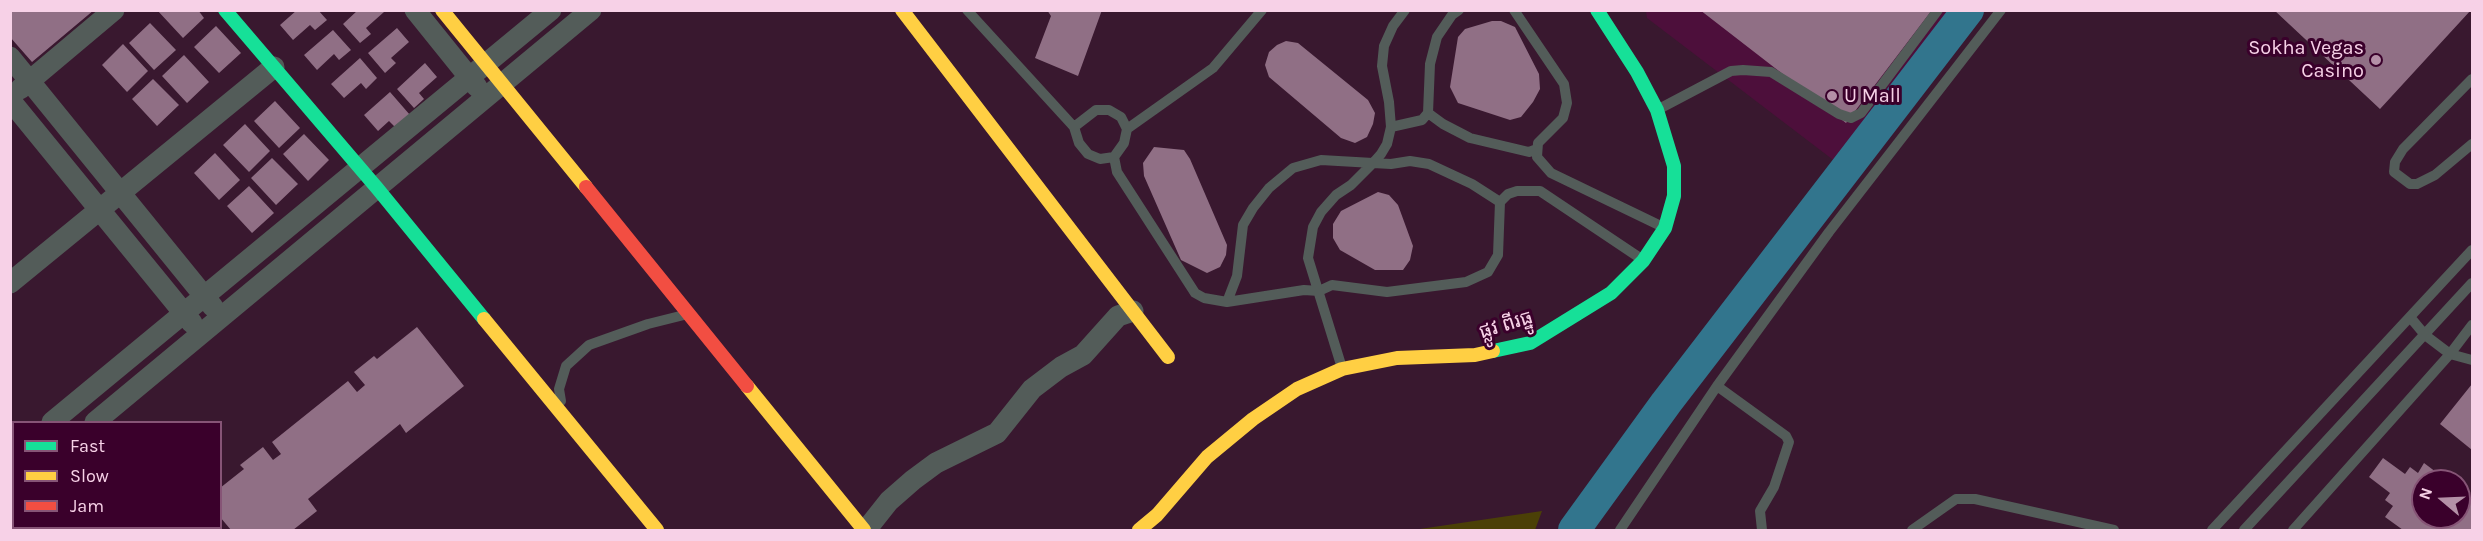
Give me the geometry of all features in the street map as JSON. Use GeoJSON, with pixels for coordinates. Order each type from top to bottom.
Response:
{"type":"FeatureCollection","features":[{"type":"Feature","properties":{"kind":"street"},"geometry":{"type":"LineString","coordinates":[[114,10],[10,99],[201,334]]}},
{"type":"Feature","properties":{"kind":"street"},"geometry":{"type":"LineString","coordinates":[[225,10],[377,188],[657,531]]}},
{"type":"Feature","properties":{"kind":"street"},"geometry":{"type":"LineString","coordinates":[[415,10],[470,77],[494,91],[688,314],[865,531],[888,501],[913,480],[936,463],[997,434],[1032,388],[1060,367],[1083,355],[1118,316],[1133,311]]}},
{"type":"Feature","properties":{"kind":"street"},"geometry":{"type":"LineString","coordinates":[[442,10],[486,64],[494,91]]}},
{"type":"Feature","properties":{"kind":"street"},"geometry":{"type":"LineString","coordinates":[[54,421],[551,10]]}},
{"type":"Feature","properties":{"kind":"street"},"geometry":{"type":"LineString","coordinates":[[97,421],[591,10]]}},
{"type":"Feature","properties":{"kind":"street"},"geometry":{"type":"LineString","coordinates":[[902,10],[1168,357]]}},
{"type":"Feature","properties":{"kind":"street","name":"ផ្លូវ ពីរធ្នូ"},"geometry":{"type":"LineString","coordinates":[[1139,531],[1157,516],[1207,457],[1252,419],[1297,389],[1342,369],[1397,358],[1475,355],[1530,343],[1611,293],[1643,261],[1665,228],[1674,196],[1674,166],[1657,110],[1637,72],[1597,10]]}},
{"type":"Feature","properties":{"kind":"street"},"geometry":{"type":"LineString","coordinates":[[10,57],[222,317]]}},
{"type":"Feature","properties":{"kind":"street"},"geometry":{"type":"LineString","coordinates":[[10,283],[274,67]]}},
{"type":"Feature","properties":{"kind":"lane"},"geometry":{"type":"LineString","coordinates":[[967,10],[1074,127],[1079,143],[1088,154],[1100,159],[1114,157],[1124,143],[1127,129],[1121,117],[1109,110],[1095,110],[1074,127]]}},
{"type":"Feature","properties":{"kind":"lane"},"geometry":{"type":"LineString","coordinates":[[1127,129],[1213,68],[1262,10]]}},
{"type":"Feature","properties":{"kind":"lane"},"geometry":{"type":"LineString","coordinates":[[1342,369],[1308,258],[1313,227],[1321,212],[1336,195],[1373,163],[1387,144],[1391,127],[1382,66],[1384,46],[1405,10]]}},
{"type":"Feature","properties":{"kind":"lane"},"geometry":{"type":"LineString","coordinates":[[1391,127],[1422,120],[1428,113],[1430,64],[1437,37],[1452,15],[1459,10]]}},
{"type":"Feature","properties":{"kind":"lane"},"geometry":{"type":"LineString","coordinates":[[1514,10],[1564,84],[1567,103],[1563,118],[1538,143],[1537,157],[1551,173],[1665,228]]}},
{"type":"Feature","properties":{"kind":"lane"},"geometry":{"type":"LineString","coordinates":[[1657,110],[1731,71],[1743,70],[1771,72],[1839,114],[1851,118],[1861,113],[1938,10]]}},
{"type":"Feature","properties":{"kind":"lane"},"geometry":{"type":"LineString","coordinates":[[1620,531],[1717,386],[1829,232],[2001,10]]}},
{"type":"Feature","properties":{"kind":"lane"},"geometry":{"type":"LineString","coordinates":[[2472,79],[2403,149],[2395,162],[2394,172],[2410,184],[2417,184],[2435,175],[2472,144]]}},
{"type":"Feature","properties":{"kind":"lane"},"geometry":{"type":"LineString","coordinates":[[2464,88],[2472,96]]}},
{"type":"Feature","properties":{"kind":"lane"},"geometry":{"type":"LineString","coordinates":[[1428,113],[1470,138],[1529,152],[1537,149]]}},
{"type":"Feature","properties":{"kind":"lane"},"geometry":{"type":"LineString","coordinates":[[1114,157],[1117,172],[1194,293],[1204,298],[1227,302],[1304,290],[1319,291],[1332,285],[1387,292],[1466,282],[1488,272],[1498,255],[1500,202],[1508,194],[1540,191],[1643,261]]}},
{"type":"Feature","properties":{"kind":"lane"},"geometry":{"type":"LineString","coordinates":[[1227,302],[1237,276],[1243,225],[1269,188],[1293,168],[1320,160],[1373,163],[1410,161],[1429,164],[1472,184],[1500,202]]}},
{"type":"Feature","properties":{"kind":"lane"},"geometry":{"type":"LineString","coordinates":[[1540,191],[1551,173]]}},
{"type":"Feature","properties":{"kind":"lane"},"geometry":{"type":"LineString","coordinates":[[2212,531],[2472,250]]}},
{"type":"Feature","properties":{"kind":"lane"},"geometry":{"type":"LineString","coordinates":[[2244,531],[2472,283]]}},
{"type":"Feature","properties":{"kind":"lane"},"geometry":{"type":"LineString","coordinates":[[563,416],[559,389],[566,366],[589,345],[670,317],[688,314]]}},
{"type":"Feature","properties":{"kind":"lane"},"geometry":{"type":"LineString","coordinates":[[2410,317],[2425,335],[2450,354],[2472,360]]}},
{"type":"Feature","properties":{"kind":"lane"},"geometry":{"type":"LineString","coordinates":[[2293,531],[2450,354],[2472,325]]}},
{"type":"Feature","properties":{"kind":"lane"},"geometry":{"type":"LineString","coordinates":[[1717,386],[1786,436],[1789,442],[1774,487],[1760,511],[1762,531]]}},
{"type":"Feature","properties":{"kind":"lane"},"geometry":{"type":"LineString","coordinates":[[1912,531],[1956,499],[1975,499],[2114,531]]}},
{"type":"Feature","properties":{"kind":"shaded area","name":"U Mall"},"geometry":{"type":"Polygon","coordinates":[[[1646,11],[1979,11],[1853,175],[1647,18],[1646,11]]]}},
{"type":"Feature","properties":{"kind":"shaded area"},"geometry":{"type":"Polygon","coordinates":[[[1542,511],[1535,530],[1413,530],[1542,511]]]}},
{"type":"Feature","properties":{"kind":"building"},"geometry":{"type":"Polygon","coordinates":[[[10,10],[94,10],[32,62],[10,37],[10,10]]]}},
{"type":"Feature","properties":{"kind":"building"},"geometry":{"type":"Polygon","coordinates":[[[157,10],[198,10],[204,18],[183,38],[157,10]]]}},
{"type":"Feature","properties":{"kind":"building"},"geometry":{"type":"Polygon","coordinates":[[[297,10],[318,10],[327,20],[315,30],[310,25],[293,40],[280,25],[297,10]]]}},
{"type":"Feature","properties":{"kind":"building"},"geometry":{"type":"Polygon","coordinates":[[[358,10],[384,12],[366,28],[371,34],[360,43],[343,24],[358,10]]]}},
{"type":"Feature","properties":{"kind":"building"},"geometry":{"type":"Polygon","coordinates":[[[1047,10],[1102,10],[1078,76],[1035,58],[1051,16],[1047,10]]]}},
{"type":"Feature","properties":{"kind":"building"},"geometry":{"type":"Polygon","coordinates":[[[1700,10],[1932,10],[1846,123],[1700,10]]]}},
{"type":"Feature","properties":{"kind":"building","name":"Sokha Vegas Casino"},"geometry":{"type":"Polygon","coordinates":[[[2274,10],[2471,10],[2380,109],[2274,10]]]}},
{"type":"Feature","properties":{"kind":"building"},"geometry":{"type":"Polygon","coordinates":[[[1492,21],[1501,21],[1515,27],[1539,74],[1540,89],[1533,102],[1521,117],[1510,120],[1458,103],[1450,87],[1458,37],[1465,29],[1492,21]]]}},
{"type":"Feature","properties":{"kind":"building"},"geometry":{"type":"Polygon","coordinates":[[[150,23],[176,50],[154,70],[129,43],[150,23]]]}},
{"type":"Feature","properties":{"kind":"building"},"geometry":{"type":"Polygon","coordinates":[[[216,26],[241,53],[219,73],[194,47],[216,26]]]}},
{"type":"Feature","properties":{"kind":"building"},"geometry":{"type":"Polygon","coordinates":[[[397,28],[409,42],[391,58],[396,63],[385,73],[368,53],[397,28]]]}},
{"type":"Feature","properties":{"kind":"building"},"geometry":{"type":"Polygon","coordinates":[[[333,30],[351,50],[339,60],[334,54],[317,70],[304,55],[333,30]]]}},
{"type":"Feature","properties":{"kind":"building"},"geometry":{"type":"Polygon","coordinates":[[[1286,41],[1298,43],[1368,100],[1375,113],[1367,137],[1355,143],[1341,138],[1269,77],[1265,65],[1269,52],[1286,41]]]}},
{"type":"Feature","properties":{"kind":"building"},"geometry":{"type":"Polygon","coordinates":[[[123,44],[148,71],[127,92],[102,65],[123,44]]]}},
{"type":"Feature","properties":{"kind":"building"},"geometry":{"type":"Polygon","coordinates":[[[184,55],[209,82],[187,103],[162,76],[184,55]]]}},
{"type":"Feature","properties":{"kind":"building"},"geometry":{"type":"Polygon","coordinates":[[[360,58],[377,78],[366,89],[361,83],[344,98],[331,84],[360,58]]]}},
{"type":"Feature","properties":{"kind":"building"},"geometry":{"type":"Polygon","coordinates":[[[425,63],[437,77],[419,93],[424,99],[414,108],[397,89],[425,63]]]}},
{"type":"Feature","properties":{"kind":"building"},"geometry":{"type":"Polygon","coordinates":[[[153,79],[179,105],[157,126],[132,99],[153,79]]]}},
{"type":"Feature","properties":{"kind":"building"},"geometry":{"type":"Polygon","coordinates":[[[390,92],[410,115],[396,128],[389,121],[378,131],[364,115],[390,92]]]}},
{"type":"Feature","properties":{"kind":"building"},"geometry":{"type":"Polygon","coordinates":[[[275,101],[300,128],[279,148],[254,121],[275,101]]]}},
{"type":"Feature","properties":{"kind":"building"},"geometry":{"type":"Polygon","coordinates":[[[245,124],[270,151],[249,172],[223,145],[245,124]]]}},
{"type":"Feature","properties":{"kind":"building"},"geometry":{"type":"Polygon","coordinates":[[[304,134],[329,160],[308,181],[283,154],[304,134]]]}},
{"type":"Feature","properties":{"kind":"building"},"geometry":{"type":"Polygon","coordinates":[[[1154,147],[1184,150],[1190,159],[1227,245],[1226,255],[1220,267],[1207,273],[1181,260],[1144,176],[1143,163],[1154,147]]]}},
{"type":"Feature","properties":{"kind":"building"},"geometry":{"type":"Polygon","coordinates":[[[215,153],[240,180],[219,200],[194,173],[215,153]]]}},
{"type":"Feature","properties":{"kind":"building"},"geometry":{"type":"Polygon","coordinates":[[[272,158],[298,184],[276,205],[251,178],[272,158]]]}},
{"type":"Feature","properties":{"kind":"building"},"geometry":{"type":"Polygon","coordinates":[[[249,186],[274,213],[252,233],[227,206],[249,186]]]}},
{"type":"Feature","properties":{"kind":"building"},"geometry":{"type":"Polygon","coordinates":[[[1378,192],[1389,195],[1398,205],[1413,246],[1410,260],[1403,270],[1375,270],[1340,250],[1333,238],[1333,224],[1341,211],[1378,192]]]}},
{"type":"Feature","properties":{"kind":"building"},"geometry":{"type":"Polygon","coordinates":[[[417,327],[464,386],[406,433],[400,424],[308,499],[317,511],[293,530],[231,530],[222,519],[222,486],[244,469],[240,465],[263,447],[273,460],[281,454],[272,442],[348,381],[357,392],[365,385],[354,372],[374,356],[377,359],[417,327]]]}},
{"type":"Feature","properties":{"kind":"building"},"geometry":{"type":"Polygon","coordinates":[[[2472,384],[2472,450],[2440,424],[2472,384]]]}},
{"type":"Feature","properties":{"kind":"building"},"geometry":{"type":"Polygon","coordinates":[[[2383,458],[2405,474],[2410,467],[2413,469],[2411,529],[2471,529],[2471,499],[2472,530],[2403,530],[2385,517],[2393,506],[2385,500],[2390,493],[2369,477],[2383,458]]]}},
{"type":"Feature","properties":{"kind":"building"},"geometry":{"type":"Polygon","coordinates":[[[2424,463],[2432,469],[2420,469],[2424,463]]]}},
{"type":"Feature","properties":{"kind":"waterway"},"geometry":{"type":"LineString","coordinates":[[1574,530],[1666,403],[1968,10]]}},
{"type":"Feature","properties":{"kind":"traffic: fast"},"geometry":{"type":"LineString","coordinates":[[225,10],[377,188],[484,319]]}},
{"type":"Feature","properties":{"kind":"traffic: fast"},"geometry":{"type":"LineString","coordinates":[[1493,351],[1530,343],[1611,293],[1643,261],[1665,228],[1674,196],[1674,166],[1657,110],[1637,72],[1597,10]]}},
{"type":"Feature","properties":{"kind":"traffic: slow"},"geometry":{"type":"LineString","coordinates":[[442,10],[586,187]]}},
{"type":"Feature","properties":{"kind":"traffic: slow"},"geometry":{"type":"LineString","coordinates":[[902,10],[1168,357]]}},
{"type":"Feature","properties":{"kind":"traffic: slow"},"geometry":{"type":"LineString","coordinates":[[484,319],[657,530]]}},
{"type":"Feature","properties":{"kind":"traffic: slow"},"geometry":{"type":"LineString","coordinates":[[1139,530],[1157,515],[1207,457],[1253,419],[1297,389],[1342,369],[1397,358],[1475,355],[1493,351]]}},
{"type":"Feature","properties":{"kind":"traffic: slow"},"geometry":{"type":"LineString","coordinates":[[747,386],[864,530]]}},
{"type":"Feature","properties":{"kind":"traffic: jam"},"geometry":{"type":"LineString","coordinates":[[586,187],[747,386]]}},
{"type":"Feature","properties":{"kind":"place","name":"Sokha Vegas Casino"},"geometry":{"type":"Point","coordinates":[2376,60]}},
{"type":"Feature","properties":{"kind":"place","name":"U Mall"},"geometry":{"type":"Point","coordinates":[1832,96]}}]}
